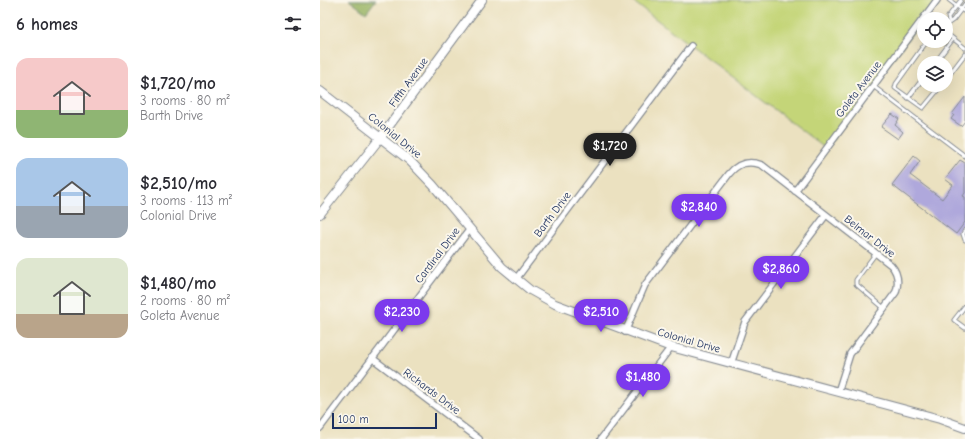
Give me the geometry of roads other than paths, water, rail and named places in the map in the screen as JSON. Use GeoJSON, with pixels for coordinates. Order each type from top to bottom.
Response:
{"type":"FeatureCollection","features":[{"type":"Feature","properties":{"kind":"street","name":"Fifth Avenue"},"geometry":{"type":"LineString","coordinates":[[320,214],[381,137],[482,0]]}},
{"type":"Feature","properties":{"kind":"street","name":"Goleta Avenue"},"geometry":{"type":"LineString","coordinates":[[930,12],[937,0]]}},
{"type":"Feature","properties":{"kind":"street","name":"Goleta Avenue"},"geometry":{"type":"LineString","coordinates":[[796,191],[873,86],[917,30]]}},
{"type":"Feature","properties":{"kind":"street","name":"Barth Drive"},"geometry":{"type":"LineString","coordinates":[[516,278],[691,46]]}},
{"type":"Feature","properties":{"kind":"street","name":"Colonial Drive"},"geometry":{"type":"LineString","coordinates":[[320,91],[409,160],[433,185],[498,262],[530,290],[555,304],[625,332],[671,347],[940,419],[965,428]]}},
{"type":"Feature","properties":{"kind":"street","name":"Belmar Drive"},"geometry":{"type":"LineString","coordinates":[[625,332],[645,285],[733,169],[744,163],[756,163],[796,191],[876,253],[894,268],[898,279],[896,292],[850,354],[838,392]]}},
{"type":"Feature","properties":{"kind":"street"},"geometry":{"type":"LineString","coordinates":[[731,364],[746,322],[826,215]]}},
{"type":"Feature","properties":{"kind":"street","name":"Cardinal Drive"},"geometry":{"type":"LineString","coordinates":[[320,428],[470,229]]}},
{"type":"Feature","properties":{"kind":"street"},"geometry":{"type":"LineString","coordinates":[[601,439],[671,347]]}},
{"type":"Feature","properties":{"kind":"street","name":"Richards Drive"},"geometry":{"type":"LineString","coordinates":[[372,358],[479,439]]}},
{"type":"Feature","properties":{"kind":"lane"},"geometry":{"type":"LineString","coordinates":[[949,0],[965,12]]}},
{"type":"Feature","properties":{"kind":"lane"},"geometry":{"type":"LineString","coordinates":[[952,12],[961,0]]}},
{"type":"Feature","properties":{"kind":"lane"},"geometry":{"type":"LineString","coordinates":[[953,20],[965,4]]}},
{"type":"Feature","properties":{"kind":"lane"},"geometry":{"type":"LineString","coordinates":[[953,39],[965,48]]}},
{"type":"Feature","properties":{"kind":"lane"},"geometry":{"type":"LineString","coordinates":[[922,48],[895,85],[897,90],[920,107],[924,108],[937,92]]}},
{"type":"Feature","properties":{"kind":"lane"},"geometry":{"type":"LineString","coordinates":[[953,70],[965,54]]}},
{"type":"Feature","properties":{"kind":"lane"},"geometry":{"type":"LineString","coordinates":[[873,86],[965,156]]}},
{"type":"Feature","properties":{"kind":"lane"},"geometry":{"type":"LineString","coordinates":[[908,98],[917,86]]}},
{"type":"Feature","properties":{"kind":"lane"},"geometry":{"type":"LineString","coordinates":[[965,230],[963,234],[965,240]]}},
{"type":"Feature","properties":{"kind":"lane"},"geometry":{"type":"LineString","coordinates":[[876,253],[856,280],[856,284],[884,308]]}},
{"type":"Feature","properties":{"kind":"lane"},"geometry":{"type":"LineString","coordinates":[[965,306],[954,320],[965,328]]}}]}
